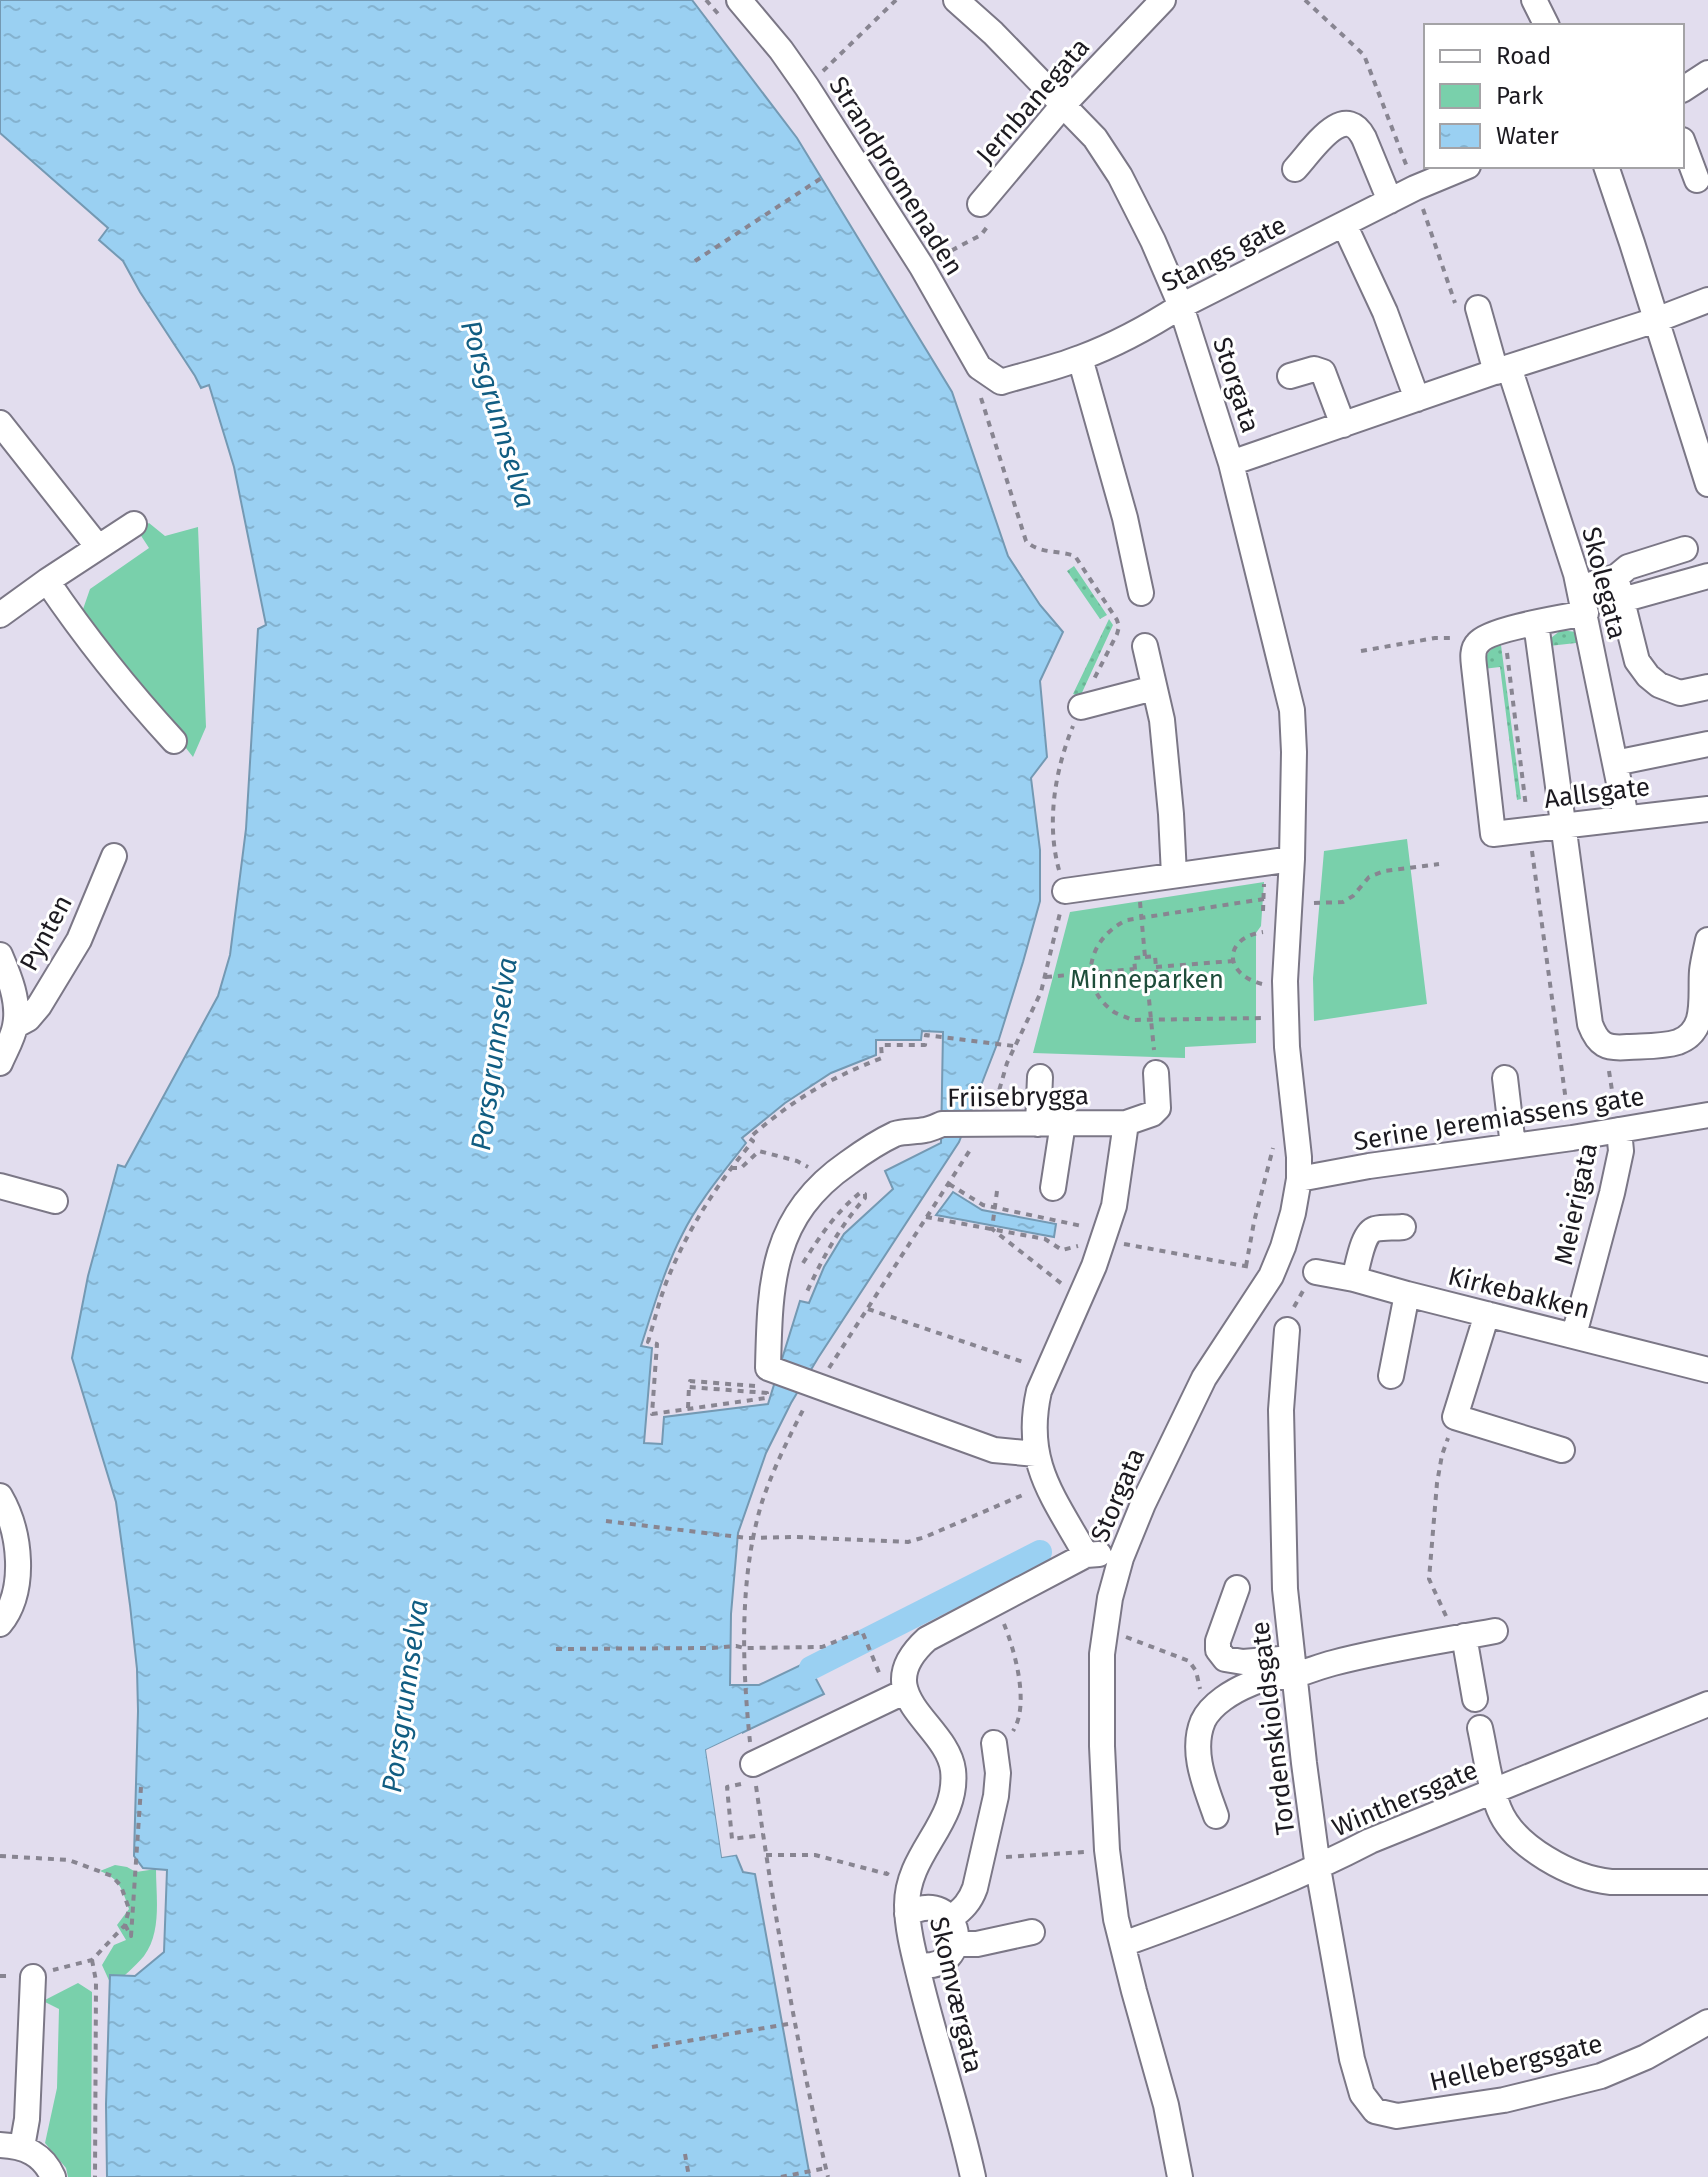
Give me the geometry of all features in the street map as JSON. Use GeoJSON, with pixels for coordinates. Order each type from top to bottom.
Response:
{"type":"FeatureCollection","features":[{"type":"Feature","properties":{"kind":"street","name":"Strandpromenaden"},"geometry":{"type":"LineString","coordinates":[[739,0],[807,87],[922,267],[979,367],[1001,382]]}},
{"type":"Feature","properties":{"kind":"street","name":"Storgata"},"geometry":{"type":"LineString","coordinates":[[956,0],[993,33],[1095,138],[1120,176],[1153,241],[1181,306],[1231,463],[1292,710],[1292,859],[1285,1017],[1299,1157],[1293,1213],[1271,1276],[1204,1378],[1143,1504],[1121,1558],[1110,1598],[1102,1654],[1107,1850],[1116,1919],[1166,2105],[1180,2177]]}},
{"type":"Feature","properties":{"kind":"street"},"geometry":{"type":"LineString","coordinates":[[1534,0],[1546,24]]}},
{"type":"Feature","properties":{"kind":"street","name":"Jernbanegata"},"geometry":{"type":"LineString","coordinates":[[980,204],[1153,3]]}},
{"type":"Feature","properties":{"kind":"street"},"geometry":{"type":"LineString","coordinates":[[1684,89],[1708,73]]}},
{"type":"Feature","properties":{"kind":"street"},"geometry":{"type":"LineString","coordinates":[[1295,169],[1330,130],[1338,125],[1352,124],[1364,138],[1390,201]]}},
{"type":"Feature","properties":{"kind":"street"},"geometry":{"type":"LineString","coordinates":[[1684,145],[1697,180]]}},
{"type":"Feature","properties":{"kind":"street","name":"Stangs gate"},"geometry":{"type":"LineString","coordinates":[[1001,382],[1080,358],[1415,188],[1463,168]]}},
{"type":"Feature","properties":{"kind":"street"},"geometry":{"type":"LineString","coordinates":[[1607,168],[1708,484]]}},
{"type":"Feature","properties":{"kind":"street"},"geometry":{"type":"LineString","coordinates":[[1344,224],[1385,312],[1417,399]]}},
{"type":"Feature","properties":{"kind":"street"},"geometry":{"type":"LineString","coordinates":[[1231,463],[1708,300]]}},
{"type":"Feature","properties":{"kind":"street","name":"Skolegata"},"geometry":{"type":"LineString","coordinates":[[1467,306],[1503,369],[1576,574],[1626,817]]}},
{"type":"Feature","properties":{"kind":"street"},"geometry":{"type":"LineString","coordinates":[[1080,358],[1125,518],[1141,593]]}},
{"type":"Feature","properties":{"kind":"street"},"geometry":{"type":"LineString","coordinates":[[1290,376],[1314,369],[1323,372],[1343,425]]}},
{"type":"Feature","properties":{"kind":"street"},"geometry":{"type":"LineString","coordinates":[[0,423],[98,547]]}},
{"type":"Feature","properties":{"kind":"street"},"geometry":{"type":"LineString","coordinates":[[0,615],[134,524]]}},
{"type":"Feature","properties":{"kind":"street"},"geometry":{"type":"LineString","coordinates":[[1685,549],[1628,567],[1619,588],[1637,661],[1648,676],[1659,685],[1680,693],[1708,687]]}},
{"type":"Feature","properties":{"kind":"street"},"geometry":{"type":"LineString","coordinates":[[1579,588],[1619,588],[1708,576]]}},
{"type":"Feature","properties":{"kind":"street"},"geometry":{"type":"LineString","coordinates":[[47,581],[147,712],[174,741]]}},
{"type":"Feature","properties":{"kind":"street"},"geometry":{"type":"LineString","coordinates":[[1476,644],[1485,636],[1586,613]]}},
{"type":"Feature","properties":{"kind":"street"},"geometry":{"type":"LineString","coordinates":[[1536,623],[1590,1024],[1595,1037],[1611,1049],[1678,1042],[1697,1028],[1702,1009],[1702,972],[1708,940]]}},
{"type":"Feature","properties":{"kind":"street","name":"Aallsgate"},"geometry":{"type":"LineString","coordinates":[[1476,644],[1473,655],[1493,834],[1708,809]]}},
{"type":"Feature","properties":{"kind":"street"},"geometry":{"type":"LineString","coordinates":[[1145,646],[1162,720],[1174,875]]}},
{"type":"Feature","properties":{"kind":"street"},"geometry":{"type":"LineString","coordinates":[[1081,707],[1154,688]]}},
{"type":"Feature","properties":{"kind":"street"},"geometry":{"type":"LineString","coordinates":[[1615,763],[1708,744]]}},
{"type":"Feature","properties":{"kind":"street","name":"Pynten"},"geometry":{"type":"LineString","coordinates":[[15,1026],[28,1019],[39,1006],[79,940],[114,856]]}},
{"type":"Feature","properties":{"kind":"street"},"geometry":{"type":"LineString","coordinates":[[1065,891],[1292,859]]}},
{"type":"Feature","properties":{"kind":"street"},"geometry":{"type":"LineString","coordinates":[[0,955],[15,999],[15,1026],[0,1063]]}},
{"type":"Feature","properties":{"kind":"street"},"geometry":{"type":"LineString","coordinates":[[1126,1123],[1152,1114],[1158,1108],[1156,1073]]}},
{"type":"Feature","properties":{"kind":"street"},"geometry":{"type":"LineString","coordinates":[[1038,1124],[1040,1077]]}},
{"type":"Feature","properties":{"kind":"street"},"geometry":{"type":"LineString","coordinates":[[1505,1078],[1513,1146]]}},
{"type":"Feature","properties":{"kind":"street","name":"Serine Jeremiassens gate"},"geometry":{"type":"LineString","coordinates":[[1299,1179],[1708,1115]]}},
{"type":"Feature","properties":{"kind":"street"},"geometry":{"type":"LineString","coordinates":[[1053,1188],[1063,1123]]}},
{"type":"Feature","properties":{"kind":"street","name":"Friisebrygga"},"geometry":{"type":"LineString","coordinates":[[776,1372],[768,1368],[778,1254],[798,1211],[877,1143],[899,1133],[934,1127],[1126,1123],[1114,1206],[1098,1240],[1094,1266],[1047,1370],[1034,1412],[1036,1454],[1046,1486],[1086,1555]]}},
{"type":"Feature","properties":{"kind":"street","name":"Meierigata"},"geometry":{"type":"LineString","coordinates":[[1574,1335],[1612,1193],[1621,1151],[1619,1130]]}},
{"type":"Feature","properties":{"kind":"street"},"geometry":{"type":"LineString","coordinates":[[0,1186],[55,1201]]}},
{"type":"Feature","properties":{"kind":"street"},"geometry":{"type":"LineString","coordinates":[[1354,1279],[1370,1231],[1403,1227]]}},
{"type":"Feature","properties":{"kind":"street","name":"Kirkebakken"},"geometry":{"type":"LineString","coordinates":[[1316,1272],[1354,1279],[1708,1370]]}},
{"type":"Feature","properties":{"kind":"street"},"geometry":{"type":"LineString","coordinates":[[1391,1376],[1407,1294]]}},
{"type":"Feature","properties":{"kind":"street"},"geometry":{"type":"LineString","coordinates":[[1487,1314],[1455,1417],[1562,1450]]}},
{"type":"Feature","properties":{"kind":"street","name":"Tordenskioldsgate"},"geometry":{"type":"LineString","coordinates":[[1287,1330],[1281,1425],[1285,1589],[1293,1667],[1318,1868],[1352,2059],[1362,2094],[1375,2111]]}},
{"type":"Feature","properties":{"kind":"street"},"geometry":{"type":"LineString","coordinates":[[776,1372],[994,1450],[1036,1454]]}},
{"type":"Feature","properties":{"kind":"street"},"geometry":{"type":"LineString","coordinates":[[0,1496],[12,1525],[17,1584],[12,1604],[0,1624]]}},
{"type":"Feature","properties":{"kind":"street"},"geometry":{"type":"LineString","coordinates":[[753,1763],[906,1691],[909,1662],[927,1639],[1086,1555],[1103,1554],[1121,1558]]}},
{"type":"Feature","properties":{"kind":"street"},"geometry":{"type":"LineString","coordinates":[[1237,1588],[1218,1641],[1218,1650],[1225,1659],[1293,1667],[1332,1663],[1495,1631]]}},
{"type":"Feature","properties":{"kind":"street"},"geometry":{"type":"LineString","coordinates":[[1461,1637],[1475,1699]]}},
{"type":"Feature","properties":{"kind":"street"},"geometry":{"type":"LineString","coordinates":[[1216,1816],[1201,1769],[1199,1734],[1204,1720],[1212,1708],[1226,1697],[1249,1684],[1293,1667]]}},
{"type":"Feature","properties":{"kind":"street","name":"Skomværgata"},"geometry":{"type":"LineString","coordinates":[[906,1691],[952,1766],[952,1799],[943,1821],[915,1865],[909,1882],[907,1914],[917,1965],[973,2177]]}},
{"type":"Feature","properties":{"kind":"street","name":"Winthersgate"},"geometry":{"type":"LineString","coordinates":[[1123,1944],[1318,1868],[1370,1841],[1708,1704]]}},
{"type":"Feature","properties":{"kind":"street"},"geometry":{"type":"LineString","coordinates":[[1480,1728],[1499,1809],[1517,1835],[1533,1849],[1595,1880],[1708,1882]]}},
{"type":"Feature","properties":{"kind":"street"},"geometry":{"type":"LineString","coordinates":[[951,1918],[964,1909],[975,1888],[996,1796],[998,1773],[994,1743]]}},
{"type":"Feature","properties":{"kind":"street"},"geometry":{"type":"LineString","coordinates":[[907,1914],[918,1908],[931,1907],[943,1911],[951,1918],[955,1928],[956,1944],[952,1953],[939,1964],[928,1967],[917,1965]]}},
{"type":"Feature","properties":{"kind":"street"},"geometry":{"type":"LineString","coordinates":[[956,1944],[977,1944],[1032,1932]]}},
{"type":"Feature","properties":{"kind":"street"},"geometry":{"type":"LineString","coordinates":[[33,1977],[27,2119],[11,2146],[40,2157],[53,2177]]}},
{"type":"Feature","properties":{"kind":"street","name":"Hellebergsgate"},"geometry":{"type":"LineString","coordinates":[[1375,2111],[1397,2116],[1430,2113],[1504,2100],[1601,2076],[1646,2057],[1708,2022]]}},
{"type":"Feature","properties":{"kind":"path"},"geometry":{"type":"LineString","coordinates":[[706,0],[726,23]]}},
{"type":"Feature","properties":{"kind":"path"},"geometry":{"type":"LineString","coordinates":[[807,87],[896,0]]}},
{"type":"Feature","properties":{"kind":"path"},"geometry":{"type":"LineString","coordinates":[[1305,0],[1364,55],[1415,188],[1467,306]]}},
{"type":"Feature","properties":{"kind":"path"},"geometry":{"type":"LineString","coordinates":[[695,261],[823,177]]}},
{"type":"Feature","properties":{"kind":"path"},"geometry":{"type":"LineString","coordinates":[[946,253],[981,235]]}},
{"type":"Feature","properties":{"kind":"path"},"geometry":{"type":"LineString","coordinates":[[828,2177],[794,2023],[753,1763],[744,1683],[749,1560],[762,1502],[787,1439],[817,1385],[949,1184],[979,1124],[993,1113],[1007,1063],[1041,992],[1065,891],[1057,863],[1053,812],[1057,781],[1065,744],[1119,627],[1075,556],[1037,549],[1026,541],[985,409],[974,390]]}},
{"type":"Feature","properties":{"kind":"path"},"geometry":{"type":"LineString","coordinates":[[1504,631],[1572,1138]]}},
{"type":"Feature","properties":{"kind":"path"},"geometry":{"type":"LineString","coordinates":[[1361,651],[1443,637],[1476,644]]}},
{"type":"Feature","properties":{"kind":"path"},"geometry":{"type":"LineString","coordinates":[[1289,903],[1343,902],[1353,896],[1369,877],[1384,871],[1439,864]]}},
{"type":"Feature","properties":{"kind":"path"},"geometry":{"type":"LineString","coordinates":[[1139,880],[1145,957]]}},
{"type":"Feature","properties":{"kind":"path"},"geometry":{"type":"LineString","coordinates":[[1255,1018],[1132,1020],[1115,1013],[1093,986],[1092,957],[1099,941],[1111,927],[1127,920],[1264,899]]}},
{"type":"Feature","properties":{"kind":"path"},"geometry":{"type":"LineString","coordinates":[[1262,984],[1237,972],[1233,961],[1238,943],[1245,936],[1263,932]]}},
{"type":"Feature","properties":{"kind":"path"},"geometry":{"type":"LineString","coordinates":[[1155,956],[1156,967],[1157,979],[1136,980],[1134,958],[1155,956]]}},
{"type":"Feature","properties":{"kind":"path"},"geometry":{"type":"LineString","coordinates":[[1156,967],[1233,961]]}},
{"type":"Feature","properties":{"kind":"path"},"geometry":{"type":"LineString","coordinates":[[1046,977],[1134,969]]}},
{"type":"Feature","properties":{"kind":"path"},"geometry":{"type":"LineString","coordinates":[[1147,979],[1156,1073]]}},
{"type":"Feature","properties":{"kind":"path"},"geometry":{"type":"LineString","coordinates":[[689,1387],[767,1393],[766,1398],[652,1414],[657,1344],[648,1342],[666,1283],[692,1228],[731,1168],[753,1141],[749,1138],[797,1099],[842,1073],[882,1058],[881,1045],[925,1045],[926,1035],[1014,1046]]}},
{"type":"Feature","properties":{"kind":"path"},"geometry":{"type":"LineString","coordinates":[[1611,1049],[1609,1066],[1619,1130]]}},
{"type":"Feature","properties":{"kind":"path"},"geometry":{"type":"LineString","coordinates":[[731,1168],[741,1168],[759,1151],[797,1161],[836,1179]]}},
{"type":"Feature","properties":{"kind":"path"},"geometry":{"type":"LineString","coordinates":[[949,1184],[983,1205],[1081,1224],[1098,1240]]}},
{"type":"Feature","properties":{"kind":"path"},"geometry":{"type":"LineString","coordinates":[[992,1229],[997,1191]]}},
{"type":"Feature","properties":{"kind":"path"},"geometry":{"type":"LineString","coordinates":[[802,1266],[820,1235],[849,1202],[861,1192],[865,1194],[831,1243],[805,1296]]}},
{"type":"Feature","properties":{"kind":"path"},"geometry":{"type":"LineString","coordinates":[[926,1217],[1045,1239],[1062,1250],[1098,1240],[1259,1268],[1271,1276]]}},
{"type":"Feature","properties":{"kind":"path"},"geometry":{"type":"LineString","coordinates":[[992,1229],[1079,1298]]}},
{"type":"Feature","properties":{"kind":"path"},"geometry":{"type":"LineString","coordinates":[[820,1235],[831,1243]]}},
{"type":"Feature","properties":{"kind":"path"},"geometry":{"type":"LineString","coordinates":[[1287,1330],[1296,1300],[1316,1272]]}},
{"type":"Feature","properties":{"kind":"path"},"geometry":{"type":"LineString","coordinates":[[868,1309],[1047,1370]]}},
{"type":"Feature","properties":{"kind":"path"},"geometry":{"type":"LineString","coordinates":[[688,1408],[690,1381],[757,1387],[776,1372]]}},
{"type":"Feature","properties":{"kind":"path"},"geometry":{"type":"LineString","coordinates":[[1455,1417],[1442,1455],[1437,1483],[1429,1579],[1461,1637]]}},
{"type":"Feature","properties":{"kind":"path"},"geometry":{"type":"LineString","coordinates":[[606,1521],[754,1538],[908,1542],[1046,1486]]}},
{"type":"Feature","properties":{"kind":"path"},"geometry":{"type":"LineString","coordinates":[[994,1743],[1015,1730],[1020,1719],[1019,1669],[1013,1645],[995,1603]]}},
{"type":"Feature","properties":{"kind":"path"},"geometry":{"type":"LineString","coordinates":[[556,1649],[822,1647],[862,1631],[869,1648]]}},
{"type":"Feature","properties":{"kind":"path"},"geometry":{"type":"LineString","coordinates":[[1104,1631],[1189,1661],[1196,1671],[1200,1691],[1212,1708]]}},
{"type":"Feature","properties":{"kind":"path"},"geometry":{"type":"LineString","coordinates":[[753,1763],[727,1787],[732,1839],[763,1835]]}},
{"type":"Feature","properties":{"kind":"path"},"geometry":{"type":"LineString","coordinates":[[125,1925],[131,1936],[141,1787]]}},
{"type":"Feature","properties":{"kind":"path"},"geometry":{"type":"LineString","coordinates":[[766,1855],[815,1855],[887,1874]]}},
{"type":"Feature","properties":{"kind":"path"},"geometry":{"type":"LineString","coordinates":[[0,1856],[69,1860],[112,1876],[121,1886],[129,1909],[125,1925],[92,1960],[33,1977],[0,1976]]}},
{"type":"Feature","properties":{"kind":"path"},"geometry":{"type":"LineString","coordinates":[[92,1960],[96,1981],[95,2177]]}},
{"type":"Feature","properties":{"kind":"path"},"geometry":{"type":"LineString","coordinates":[[652,2047],[794,2023]]}},
{"type":"Feature","properties":{"kind":"path"},"geometry":{"type":"LineString","coordinates":[[685,2154],[689,2177]]}},
{"type":"Feature","properties":{"kind":"path"},"geometry":{"type":"LineString","coordinates":[[781,2177],[826,2168]]}},
{"type":"Feature","properties":{"kind":"green space"},"geometry":{"type":"Polygon","coordinates":[[[149,523],[165,536],[198,527],[206,727],[193,757],[81,615],[90,589],[149,548],[138,531],[149,523]]]}},
{"type":"Feature","properties":{"kind":"green space"},"geometry":{"type":"Polygon","coordinates":[[[1074,566],[1107,615],[1100,619],[1067,571],[1074,566]]]}},
{"type":"Feature","properties":{"kind":"green space"},"geometry":{"type":"Polygon","coordinates":[[[1109,619],[1113,625],[1080,697],[1073,694],[1109,619]]]}},
{"type":"Feature","properties":{"kind":"green space"},"geometry":{"type":"Polygon","coordinates":[[[1561,630],[1576,632],[1585,642],[1549,646],[1551,638],[1561,630]]]}},
{"type":"Feature","properties":{"kind":"green space"},"geometry":{"type":"Polygon","coordinates":[[[1501,645],[1521,799],[1517,800],[1500,667],[1483,669],[1488,653],[1501,645]]]}},
{"type":"Feature","properties":{"kind":"green space"},"geometry":{"type":"Polygon","coordinates":[[[1407,839],[1427,1004],[1314,1021],[1313,978],[1324,851],[1407,839]]]}},
{"type":"Feature","properties":{"kind":"green space","name":"Minneparken"},"geometry":{"type":"Polygon","coordinates":[[[1264,882],[1261,926],[1256,933],[1256,1043],[1185,1047],[1185,1058],[1033,1053],[1070,912],[1264,882]]]}},
{"type":"Feature","properties":{"kind":"green space"},"geometry":{"type":"Polygon","coordinates":[[[115,1865],[136,1872],[156,1869],[157,1914],[150,1947],[112,1987],[102,1965],[114,1945],[126,1940],[117,1925],[129,1909],[119,1886],[100,1871],[115,1865]]]}},
{"type":"Feature","properties":{"kind":"green space"},"geometry":{"type":"Polygon","coordinates":[[[78,1983],[92,1992],[91,2177],[68,2177],[66,2168],[45,2143],[57,2088],[59,2009],[43,2001],[78,1983]]]}},
{"type":"Feature","properties":{"kind":"water","name":"Porsgrunnselva"},"geometry":{"type":"Polygon","coordinates":[[[0,0],[692,0],[797,138],[952,392],[1008,556],[1040,605],[1063,632],[1040,681],[1047,757],[1031,778],[1040,850],[1040,901],[999,1039],[959,1142],[791,1403],[766,1453],[738,1533],[731,1614],[730,1685],[759,1685],[807,1662],[824,1694],[706,1750],[722,1857],[736,1855],[743,1872],[755,1874],[810,2177],[107,2177],[110,1975],[135,1976],[164,1952],[167,1870],[143,1868],[134,1856],[138,1711],[130,1605],[116,1502],[72,1358],[88,1276],[118,1165],[125,1167],[218,996],[230,955],[246,829],[258,629],[266,625],[234,467],[209,385],[201,388],[123,261],[99,240],[108,228],[0,133],[0,0]],[[922,1031],[921,1040],[876,1040],[876,1055],[831,1073],[785,1103],[742,1138],[746,1143],[703,1199],[682,1235],[664,1276],[641,1346],[652,1348],[644,1443],[662,1444],[664,1417],[768,1404],[800,1301],[809,1303],[824,1267],[844,1234],[893,1189],[885,1171],[941,1143],[943,1032],[922,1031]]]}},
{"type":"Feature","properties":{"kind":"water"},"geometry":{"type":"Polygon","coordinates":[[[953,1192],[982,1210],[1056,1224],[1054,1237],[936,1215],[953,1192]]]}},
{"type":"Feature","properties":{"kind":"pier"},"geometry":{"type":"Polygon","coordinates":[[[742,1733],[742,1737],[710,1752],[725,1853],[737,1851],[740,1854],[722,1857],[706,1750],[742,1733]]]}},
{"type":"Feature","properties":{"kind":"waterway"},"geometry":{"type":"LineString","coordinates":[[811,1668],[1040,1552]]}}]}
